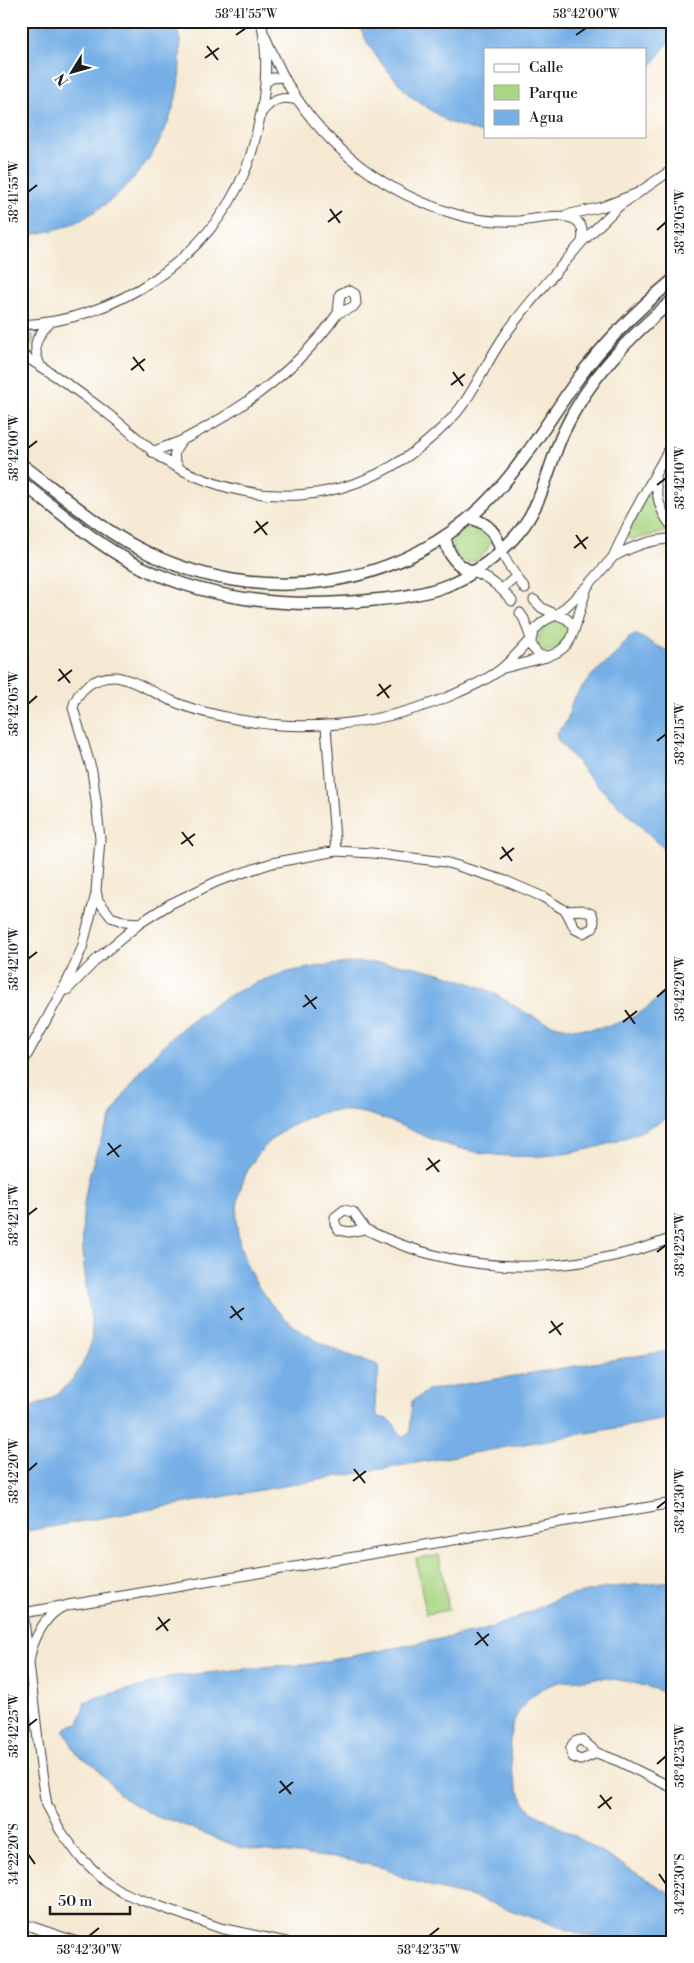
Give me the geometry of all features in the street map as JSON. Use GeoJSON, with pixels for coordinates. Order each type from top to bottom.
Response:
{"type":"FeatureCollection","features":[{"type":"Feature","properties":{"kind":"street"},"geometry":{"type":"LineString","coordinates":[[22,326],[51,322],[90,312],[126,297],[160,276],[194,246],[227,205],[245,172],[262,113],[266,82],[264,34],[261,21]]}},
{"type":"Feature","properties":{"kind":"street"},"geometry":{"type":"LineString","coordinates":[[264,34],[284,77],[299,101],[322,130],[361,167],[394,189],[424,204],[457,215],[487,220],[517,221],[562,216],[602,207],[638,193]]}},
{"type":"Feature","properties":{"kind":"street"},"geometry":{"type":"LineString","coordinates":[[266,82],[272,78],[284,77]]}},
{"type":"Feature","properties":{"kind":"street"},"geometry":{"type":"LineString","coordinates":[[262,113],[276,99],[284,97],[299,101]]}},
{"type":"Feature","properties":{"kind":"street"},"geometry":{"type":"LineString","coordinates":[[21,354],[40,365],[118,422],[152,452],[180,469],[233,490],[257,494],[282,496],[331,490],[358,482],[384,471],[418,449],[453,416],[469,396],[510,328],[582,242],[619,206],[673,170]]}},
{"type":"Feature","properties":{"kind":"street"},"geometry":{"type":"LineString","coordinates":[[562,216],[571,217],[581,225],[584,234],[582,242]]}},
{"type":"Feature","properties":{"kind":"street"},"geometry":{"type":"LineString","coordinates":[[21,464],[103,527],[140,549],[170,563],[230,581],[262,585],[329,582],[383,567],[424,549],[446,536],[470,518],[495,493],[524,459],[578,379],[608,343],[653,296],[673,280]]}},
{"type":"Feature","properties":{"kind":"street"},"geometry":{"type":"LineString","coordinates":[[21,482],[104,545],[139,566],[175,582],[210,592],[276,604],[351,603],[413,595],[434,590],[473,572],[501,551],[524,526],[537,504],[564,431],[597,376],[620,350],[673,300]]}},
{"type":"Feature","properties":{"kind":"street"},"geometry":{"type":"LineString","coordinates":[[152,452],[181,441],[231,414],[265,390],[309,348],[338,313]]}},
{"type":"Feature","properties":{"kind":"street"},"geometry":{"type":"LineString","coordinates":[[40,365],[35,354],[36,344],[39,335],[51,322]]}},
{"type":"Feature","properties":{"kind":"street"},"geometry":{"type":"LineString","coordinates":[[180,469],[173,455],[175,448],[181,441]]}},
{"type":"Feature","properties":{"kind":"street"},"geometry":{"type":"LineString","coordinates":[[549,657],[539,655],[531,646],[533,633],[543,622],[556,616],[587,587],[613,557],[631,518],[673,442]]}},
{"type":"Feature","properties":{"kind":"street"},"geometry":{"type":"LineString","coordinates":[[655,476],[657,499],[662,512],[673,527]]}},
{"type":"Feature","properties":{"kind":"street"},"geometry":{"type":"LineString","coordinates":[[470,518],[488,526],[499,541],[501,551],[516,577],[526,589]]}},
{"type":"Feature","properties":{"kind":"street"},"geometry":{"type":"LineString","coordinates":[[446,536],[446,544],[453,559],[466,569],[484,577],[502,589],[512,601]]}},
{"type":"Feature","properties":{"kind":"street"},"geometry":{"type":"LineString","coordinates":[[613,557],[623,551],[646,543],[673,539]]}},
{"type":"Feature","properties":{"kind":"street"},"geometry":{"type":"LineString","coordinates":[[502,589],[516,577]]}},
{"type":"Feature","properties":{"kind":"street"},"geometry":{"type":"LineString","coordinates":[[501,669],[549,657],[565,646],[574,631],[587,587]]}},
{"type":"Feature","properties":{"kind":"street"},"geometry":{"type":"LineString","coordinates":[[534,600],[542,608],[572,622],[574,631]]}},
{"type":"Feature","properties":{"kind":"street"},"geometry":{"type":"LineString","coordinates":[[520,612],[531,639]]}},
{"type":"Feature","properties":{"kind":"street"},"geometry":{"type":"LineString","coordinates":[[21,1066],[58,1001],[82,948],[96,891],[100,839],[96,801],[92,771],[75,720],[73,708],[78,695],[92,682],[103,678],[117,677],[172,701],[214,715],[249,721],[326,726],[368,721],[402,713],[468,688],[501,669],[531,639]]}},
{"type":"Feature","properties":{"kind":"street"},"geometry":{"type":"LineString","coordinates":[[326,726],[336,851]]}},
{"type":"Feature","properties":{"kind":"street"},"geometry":{"type":"LineString","coordinates":[[58,1001],[98,958],[140,923],[170,904],[218,880],[272,863],[336,851],[372,853],[445,862],[506,881],[543,897],[566,911]]}},
{"type":"Feature","properties":{"kind":"street"},"geometry":{"type":"LineString","coordinates":[[96,891],[98,900],[111,917],[124,922],[140,923]]}},
{"type":"Feature","properties":{"kind":"street"},"geometry":{"type":"LineString","coordinates":[[365,1229],[390,1241],[427,1254],[464,1262],[502,1267],[542,1267],[586,1262],[627,1254],[673,1238]]}},
{"type":"Feature","properties":{"kind":"street"},"geometry":{"type":"LineString","coordinates":[[286,1942],[220,1928],[122,1892],[105,1881],[80,1857],[60,1830],[47,1805],[22,1613],[673,1503]]}},
{"type":"Feature","properties":{"kind":"street"},"geometry":{"type":"LineString","coordinates":[[29,1663],[34,1639],[48,1620],[64,1606]]}},
{"type":"Feature","properties":{"kind":"street"},"geometry":{"type":"LineString","coordinates":[[597,1753],[618,1761],[673,1788]]}},
{"type":"Feature","properties":{"kind":"street"},"geometry":{"type":"LineString","coordinates":[[21,1923],[77,1942]]}},
{"type":"Feature","properties":{"kind":"green space"},"geometry":{"type":"Polygon","coordinates":[[[21,331],[30,331],[34,337],[32,344],[21,346],[21,331]]]}},
{"type":"Feature","properties":{"kind":"green space"},"geometry":{"type":"Polygon","coordinates":[[[647,493],[653,497],[658,514],[671,527],[670,531],[631,540],[627,535],[647,493]]]}},
{"type":"Feature","properties":{"kind":"green space"},"geometry":{"type":"Polygon","coordinates":[[[469,526],[484,528],[490,535],[490,544],[484,554],[476,560],[466,562],[458,557],[452,542],[456,536],[469,526]]]}},
{"type":"Feature","properties":{"kind":"green space"},"geometry":{"type":"Polygon","coordinates":[[[557,620],[566,622],[571,630],[563,642],[556,648],[543,651],[538,646],[539,637],[545,627],[557,620]]]}},
{"type":"Feature","properties":{"kind":"green space"},"geometry":{"type":"Polygon","coordinates":[[[439,1555],[449,1610],[426,1614],[416,1559],[439,1555]]]}},
{"type":"Feature","properties":{"kind":"water"},"geometry":{"type":"Polygon","coordinates":[[[21,21],[173,21],[180,39],[180,62],[178,86],[173,109],[164,131],[153,152],[123,189],[106,204],[78,221],[46,232],[21,237],[21,21]]]}},
{"type":"Feature","properties":{"kind":"water"},"geometry":{"type":"Polygon","coordinates":[[[357,21],[673,21],[673,35],[646,74],[646,48],[484,48],[484,134],[448,122],[409,95],[382,64],[368,44],[357,21]]]}},
{"type":"Feature","properties":{"kind":"water"},"geometry":{"type":"Polygon","coordinates":[[[635,634],[673,654],[673,857],[595,783],[557,739],[557,733],[567,721],[573,699],[593,674],[635,634]]]}},
{"type":"Feature","properties":{"kind":"water"},"geometry":{"type":"Polygon","coordinates":[[[358,962],[404,965],[451,976],[486,989],[538,1019],[575,1029],[612,1025],[630,1018],[646,1009],[661,996],[673,981],[673,1114],[646,1129],[617,1141],[556,1155],[525,1157],[494,1155],[464,1149],[434,1140],[361,1112],[334,1111],[304,1119],[288,1128],[267,1144],[252,1162],[242,1183],[237,1205],[237,1228],[242,1251],[251,1274],[264,1295],[288,1321],[315,1340],[345,1354],[378,1365],[375,1405],[378,1417],[392,1422],[404,1437],[410,1433],[412,1401],[429,1390],[673,1350],[673,1418],[21,1532],[21,1409],[45,1401],[66,1386],[82,1365],[91,1342],[91,1318],[83,1254],[83,1215],[89,1176],[101,1139],[119,1104],[141,1071],[167,1042],[197,1017],[230,995],[266,979],[288,972],[358,962]]]}},
{"type":"Feature","properties":{"kind":"water"},"geometry":{"type":"Polygon","coordinates":[[[673,1582],[673,1696],[655,1689],[609,1679],[597,1678],[566,1681],[550,1685],[529,1699],[517,1715],[512,1725],[510,1748],[511,1765],[515,1780],[520,1795],[529,1809],[673,1895],[673,1942],[614,1942],[583,1935],[473,1897],[404,1878],[384,1868],[344,1859],[241,1848],[171,1820],[155,1816],[123,1798],[94,1765],[77,1754],[64,1731],[67,1727],[79,1724],[85,1702],[169,1677],[273,1666],[305,1665],[482,1631],[521,1616],[559,1598],[606,1588],[673,1582]]]}}]}
